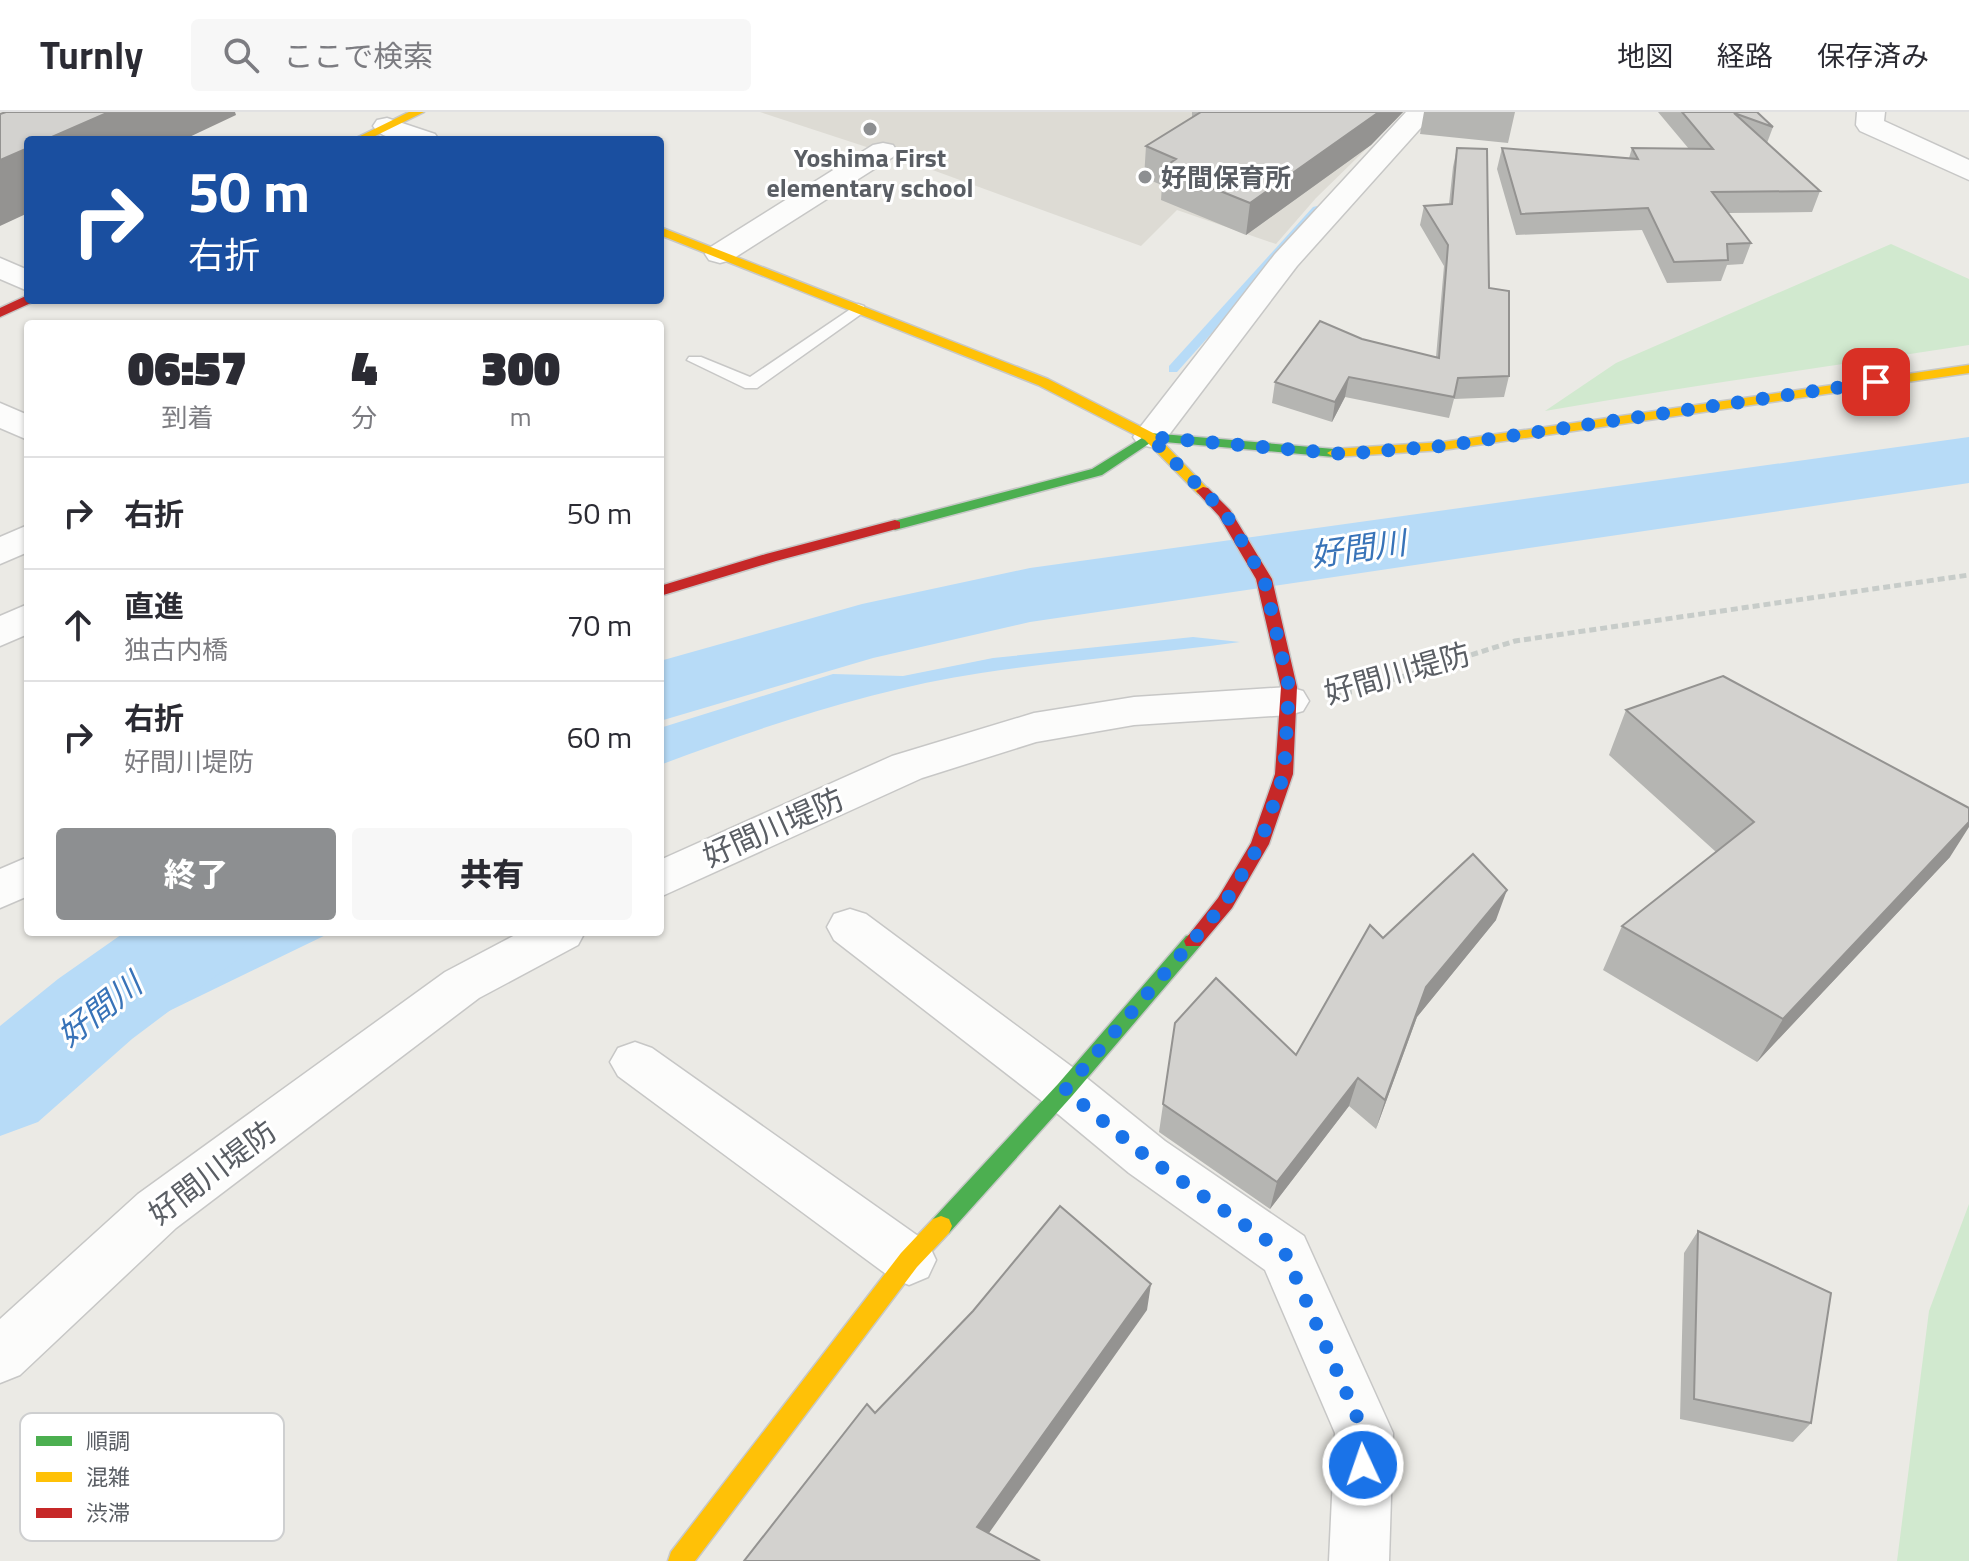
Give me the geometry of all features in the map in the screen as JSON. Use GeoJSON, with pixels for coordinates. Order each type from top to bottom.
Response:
{"type":"FeatureCollection","features":[{"type":"Feature","properties":{"kind":"street"},"geometry":{"type":"LineString","coordinates":[[366,136],[418,112]]}},
{"type":"Feature","properties":{"kind":"street"},"geometry":{"type":"LineString","coordinates":[[664,590],[771,557],[1097,472],[1150,437],[1286,260],[1421,112]]}},
{"type":"Feature","properties":{"kind":"street"},"geometry":{"type":"LineString","coordinates":[[1871,112],[1870,125],[1969,171]]}},
{"type":"Feature","properties":{"kind":"street"},"geometry":{"type":"LineString","coordinates":[[387,126],[414,136]]}},
{"type":"Feature","properties":{"kind":"street"},"geometry":{"type":"LineString","coordinates":[[720,254],[883,151]]}},
{"type":"Feature","properties":{"kind":"street"},"geometry":{"type":"LineString","coordinates":[[664,233],[1043,382],[1150,437],[1225,513],[1264,579],[1289,694],[1284,774],[1260,844],[1225,903],[1065,1090],[909,1260],[680,1561]]}},
{"type":"Feature","properties":{"kind":"street"},"geometry":{"type":"LineString","coordinates":[[0,267],[24,280]]}},
{"type":"Feature","properties":{"kind":"street"},"geometry":{"type":"LineString","coordinates":[[0,313],[24,301]]}},
{"type":"Feature","properties":{"kind":"street"},"geometry":{"type":"LineString","coordinates":[[1150,437],[1343,454],[1443,446],[1969,369]]}},
{"type":"Feature","properties":{"kind":"street"},"geometry":{"type":"LineString","coordinates":[[0,552],[24,539]]}},
{"type":"Feature","properties":{"kind":"street"},"geometry":{"type":"LineString","coordinates":[[0,633],[24,619]]}},
{"type":"Feature","properties":{"kind":"street","name":"好間川堤防"},"geometry":{"type":"LineString","coordinates":[[664,878],[712,853],[907,767],[1034,728],[1134,711],[1289,694]]}},
{"type":"Feature","properties":{"kind":"street"},"geometry":{"type":"LineString","coordinates":[[0,891],[24,876]]}},
{"type":"Feature","properties":{"kind":"street"},"geometry":{"type":"LineString","coordinates":[[850,927],[1065,1090],[1147,1157],[1285,1253],[1364,1433],[1359,1561]]}},
{"type":"Feature","properties":{"kind":"street","name":"好間川堤防"},"geometry":{"type":"LineString","coordinates":[[0,1356],[157,1211],[462,985],[554,936]]}},
{"type":"Feature","properties":{"kind":"street"},"geometry":{"type":"LineString","coordinates":[[635,1062],[909,1260]]}},
{"type":"Feature","properties":{"kind":"lane"},"geometry":{"type":"LineString","coordinates":[[695,360],[751,384],[858,309]]}},
{"type":"Feature","properties":{"kind":"path","name":"好間川堤防"},"geometry":{"type":"LineString","coordinates":[[1289,694],[1357,691],[1515,641],[1969,575]]}},
{"type":"Feature","properties":{"kind":"shaded area","name":"好間保育所"},"geometry":{"type":"Polygon","coordinates":[[[760,112],[1404,112],[1316,198],[1276,244],[1177,210],[1141,246],[897,157],[760,112]]]}},
{"type":"Feature","properties":{"kind":"green space"},"geometry":{"type":"Polygon","coordinates":[[[1891,244],[1969,279],[1969,345],[1545,411],[1616,363],[1891,244]]]}},
{"type":"Feature","properties":{"kind":"green space"},"geometry":{"type":"Polygon","coordinates":[[[1969,1204],[1969,1561],[1897,1561],[1929,1311],[1969,1204]]]}},
{"type":"Feature","properties":{"kind":"water"},"geometry":{"type":"Polygon","coordinates":[[[1193,637],[1240,642],[1013,668],[941,680],[818,711],[664,764],[664,727],[833,674],[903,676],[993,658],[1193,637]]]}},
{"type":"Feature","properties":{"kind":"water"},"geometry":{"type":"Polygon","coordinates":[[[218,936],[324,936],[169,1011],[0,1114],[0,1063],[218,936]]]}},
{"type":"Feature","properties":{"kind":"building"},"geometry":{"type":"Polygon","coordinates":[[[109,112],[54,136],[24,136],[24,150],[0,160],[0,114],[109,112]]]}},
{"type":"Feature","properties":{"kind":"building"},"geometry":{"type":"Polygon","coordinates":[[[1201,112],[1379,112],[1250,203],[1163,168],[1176,159],[1146,146],[1201,112]]]}},
{"type":"Feature","properties":{"kind":"building"},"geometry":{"type":"Polygon","coordinates":[[[1682,112],[1757,112],[1773,127],[1734,113],[1820,191],[1712,192],[1751,243],[1727,244],[1728,260],[1674,262],[1648,208],[1521,214],[1502,148],[1638,159],[1632,148],[1713,149],[1682,112]]]}},
{"type":"Feature","properties":{"kind":"building"},"geometry":{"type":"Polygon","coordinates":[[[1457,148],[1487,149],[1489,288],[1509,291],[1509,376],[1458,378],[1454,397],[1349,377],[1335,402],[1275,382],[1320,321],[1362,339],[1439,358],[1448,245],[1424,206],[1452,204],[1457,148]]]}},
{"type":"Feature","properties":{"kind":"building"},"geometry":{"type":"Polygon","coordinates":[[[1723,676],[1969,808],[1969,822],[1783,1019],[1622,926],[1754,822],[1626,710],[1723,676]]]}},
{"type":"Feature","properties":{"kind":"building"},"geometry":{"type":"Polygon","coordinates":[[[1473,854],[1507,890],[1426,987],[1385,1100],[1358,1078],[1277,1182],[1163,1104],[1175,1023],[1216,978],[1296,1055],[1370,925],[1383,938],[1473,854]]]}},
{"type":"Feature","properties":{"kind":"building"},"geometry":{"type":"Polygon","coordinates":[[[1060,1206],[1151,1284],[977,1527],[1040,1561],[744,1561],[867,1404],[875,1413],[973,1311],[1060,1206]]]}},
{"type":"Feature","properties":{"kind":"building"},"geometry":{"type":"Polygon","coordinates":[[[1698,1231],[1831,1293],[1811,1423],[1694,1399],[1698,1231]]]}},
{"type":"Feature","properties":{"kind":"waterway"},"geometry":{"type":"LineString","coordinates":[[1173,369],[1317,209]]}},
{"type":"Feature","properties":{"kind":"waterway","name":"好間川"},"geometry":{"type":"LineString","coordinates":[[664,690],[862,632],[1030,595],[1969,460]]}},
{"type":"Feature","properties":{"kind":"waterway","name":"好間川"},"geometry":{"type":"LineString","coordinates":[[0,1090],[95,1009],[195,936]]}},
{"type":"Feature","properties":{"kind":"traffic: fast"},"geometry":{"type":"LineString","coordinates":[[895,525],[1097,472],[1150,437],[1334,453]]}},
{"type":"Feature","properties":{"kind":"traffic: fast"},"geometry":{"type":"LineString","coordinates":[[941,1226],[1065,1090],[1193,941]]}},
{"type":"Feature","properties":{"kind":"traffic: slow"},"geometry":{"type":"LineString","coordinates":[[367,136],[418,112]]}},
{"type":"Feature","properties":{"kind":"traffic: slow"},"geometry":{"type":"LineString","coordinates":[[664,233],[1043,382],[1150,437],[1203,491]]}},
{"type":"Feature","properties":{"kind":"traffic: slow"},"geometry":{"type":"LineString","coordinates":[[1334,453],[1443,446],[1969,369]]}},
{"type":"Feature","properties":{"kind":"traffic: slow"},"geometry":{"type":"LineString","coordinates":[[680,1561],[909,1260],[941,1226]]}},
{"type":"Feature","properties":{"kind":"traffic: jam"},"geometry":{"type":"LineString","coordinates":[[0,313],[24,301]]}},
{"type":"Feature","properties":{"kind":"traffic: jam"},"geometry":{"type":"LineString","coordinates":[[1193,941],[1225,903],[1260,844],[1284,774],[1289,687],[1264,579],[1225,513],[1203,491]]}},
{"type":"Feature","properties":{"kind":"traffic: jam"},"geometry":{"type":"LineString","coordinates":[[664,590],[771,557],[895,525]]}},
{"type":"Feature","properties":{"kind":"place","name":"Yoshima First elementary school"},"geometry":{"type":"Point","coordinates":[870,129]}},
{"type":"Feature","properties":{"kind":"place","name":"好間保育所"},"geometry":{"type":"Point","coordinates":[1145,177]}},
{"type":"Feature","properties":{"kind":"route"},"geometry":{"type":"LineString","coordinates":[[1363,1465],[1364,1433],[1285,1253],[1147,1157],[1065,1090],[1225,903],[1260,844],[1284,774],[1289,687],[1264,579],[1225,513],[1150,437],[1343,454],[1443,446],[1876,382]]}}]}
